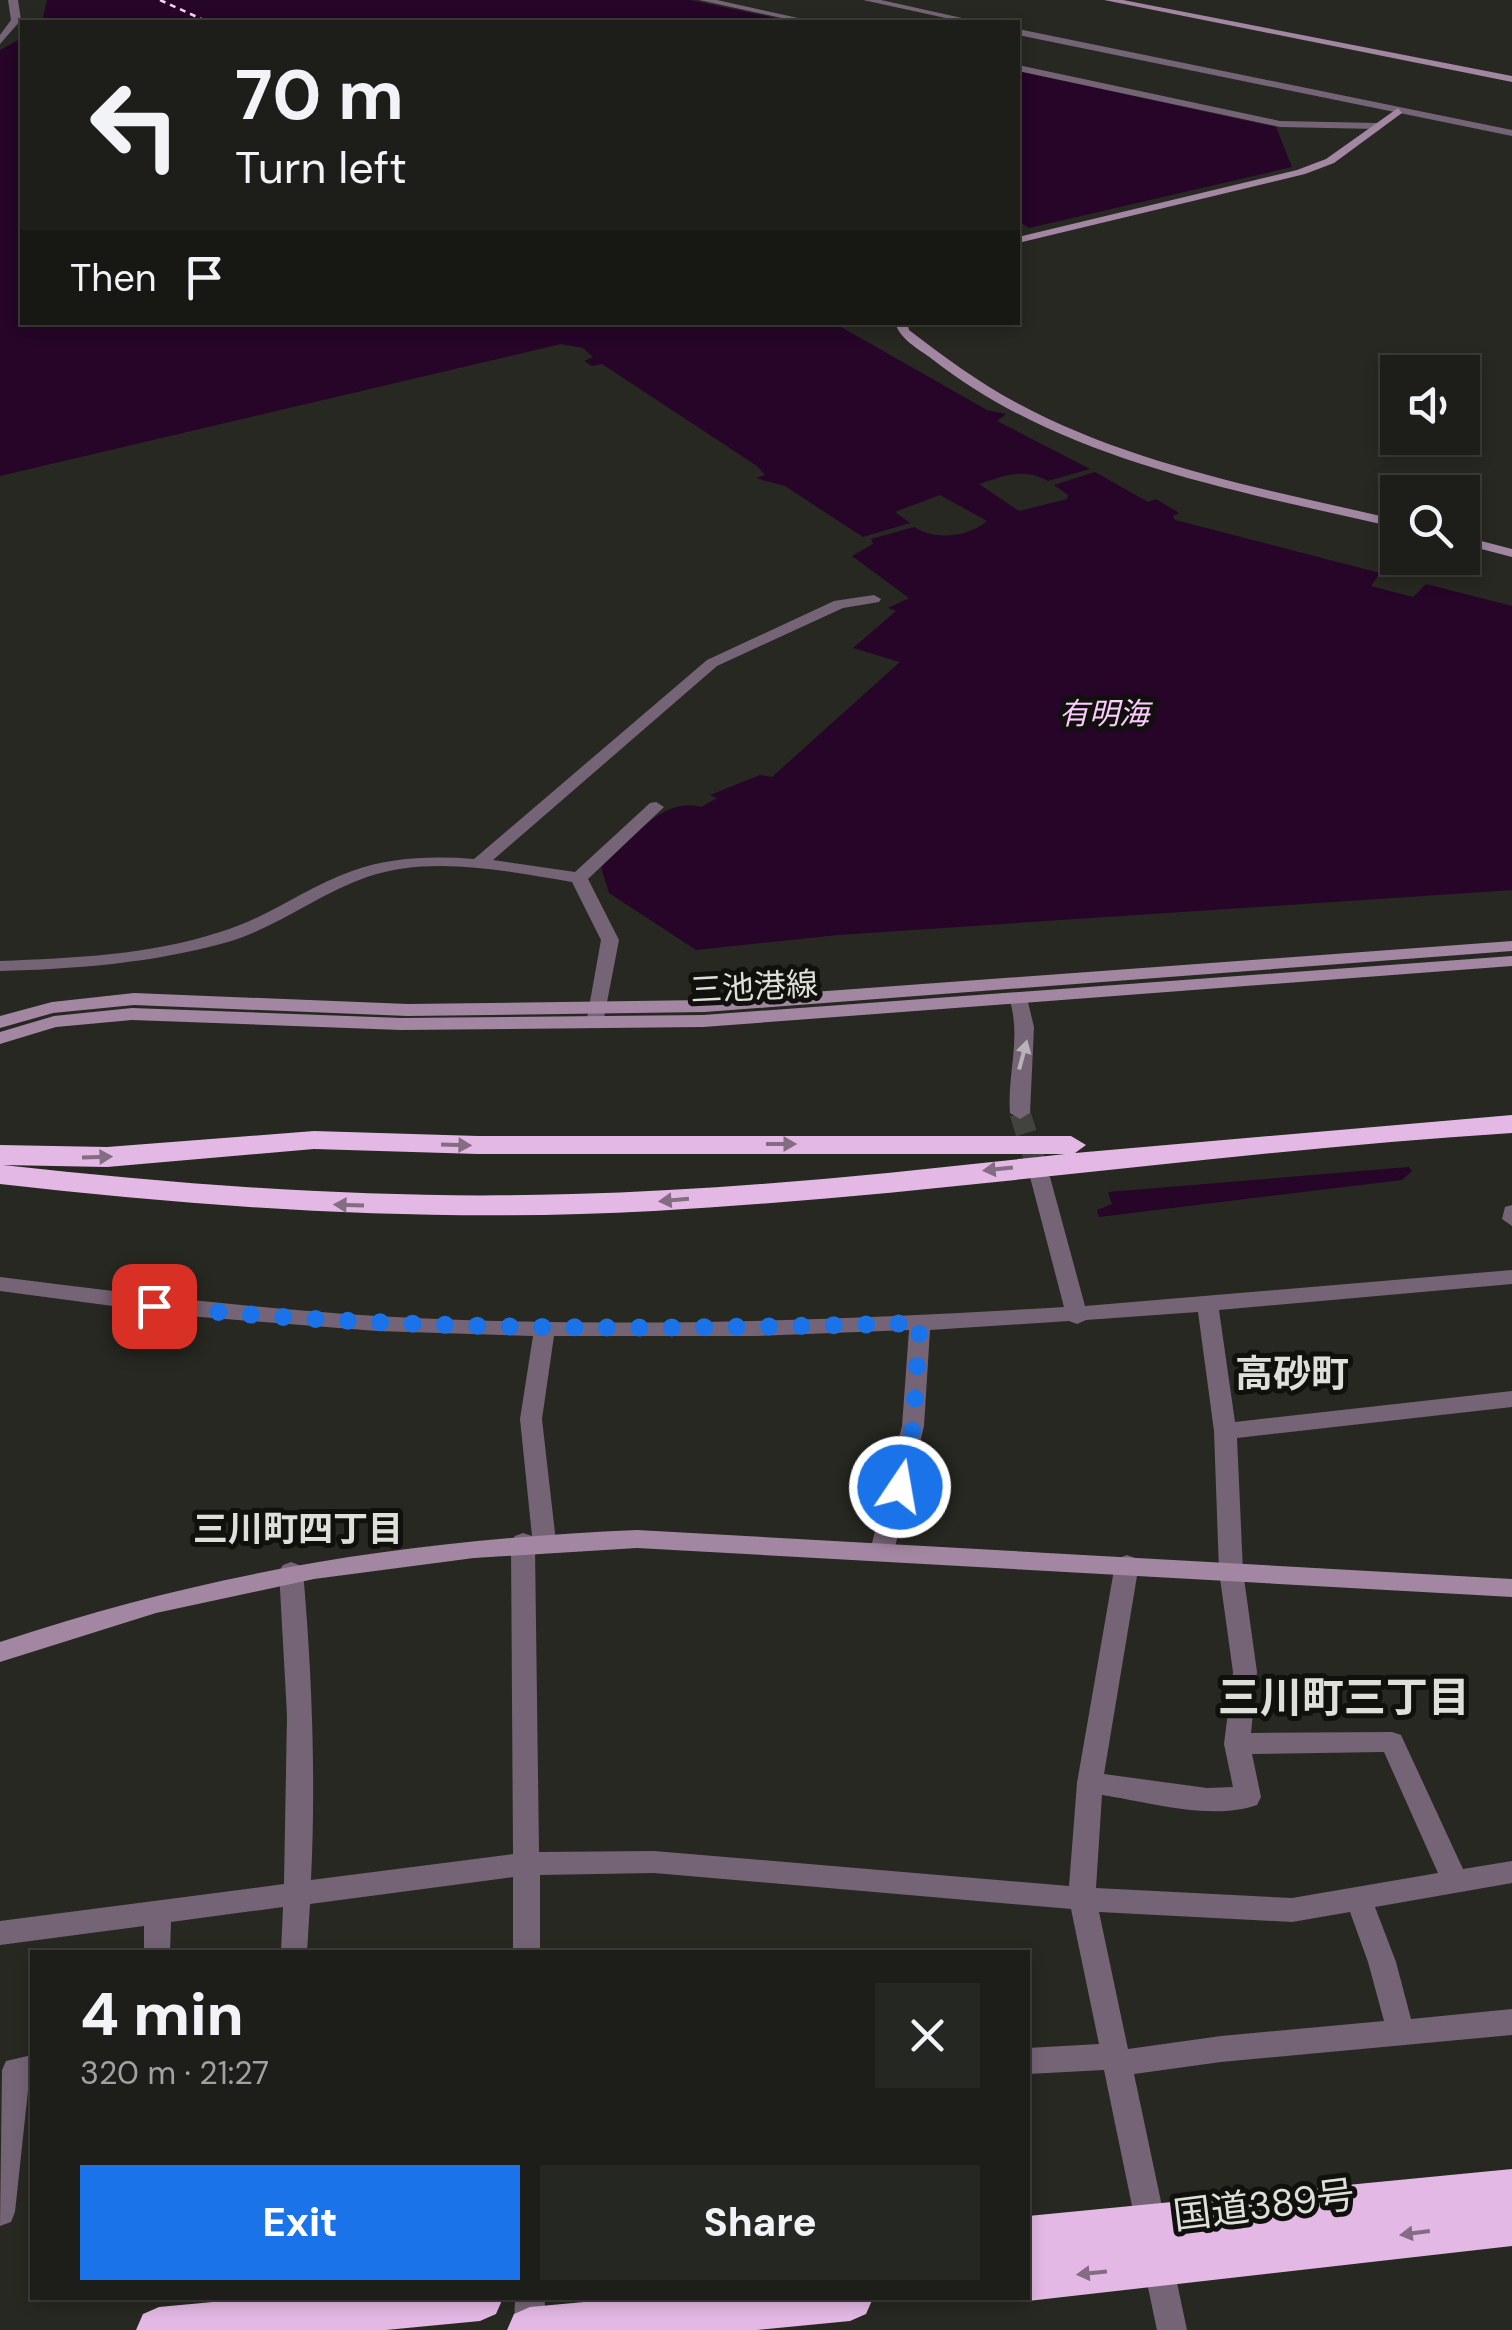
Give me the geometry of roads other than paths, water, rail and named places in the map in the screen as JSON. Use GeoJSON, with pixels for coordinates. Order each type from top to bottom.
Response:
{"type":"FeatureCollection","features":[{"type":"Feature","properties":{"kind":"highway"},"geometry":{"type":"LineString","coordinates":[[0,1174],[273,1202],[532,1206],[783,1191],[1268,1141],[1512,1124]]}},
{"type":"Feature","properties":{"kind":"highway"},"geometry":{"type":"LineString","coordinates":[[0,1156],[107,1157],[299,1140],[478,1145],[1268,1141]]}},
{"type":"Feature","properties":{"kind":"highway","name":"国道389号"},"geometry":{"type":"LineString","coordinates":[[1030,2279],[1155,2246],[1512,2190]]}},
{"type":"Feature","properties":{"kind":"highway","name":"国道389号"},"geometry":{"type":"LineString","coordinates":[[1030,2238],[1155,2246],[1512,2224]]}},
{"type":"Feature","properties":{"kind":"highway"},"geometry":{"type":"LineString","coordinates":[[158,2330],[457,2300]]}},
{"type":"Feature","properties":{"kind":"highway"},"geometry":{"type":"LineString","coordinates":[[530,2330],[830,2300]]}},
{"type":"Feature","properties":{"kind":"street"},"geometry":{"type":"LineString","coordinates":[[0,41],[16,20],[13,0]]}},
{"type":"Feature","properties":{"kind":"street"},"geometry":{"type":"LineString","coordinates":[[704,0],[800,20]]}},
{"type":"Feature","properties":{"kind":"street"},"geometry":{"type":"LineString","coordinates":[[868,0],[965,20]]}},
{"type":"Feature","properties":{"kind":"street"},"geometry":{"type":"LineString","coordinates":[[1109,0],[1512,79]]}},
{"type":"Feature","properties":{"kind":"street"},"geometry":{"type":"LineString","coordinates":[[1020,32],[1512,133]]}},
{"type":"Feature","properties":{"kind":"street"},"geometry":{"type":"LineString","coordinates":[[1020,68],[1280,124],[1377,126]]}},
{"type":"Feature","properties":{"kind":"street"},"geometry":{"type":"LineString","coordinates":[[1020,240],[1301,172],[1330,162],[1398,111]]}},
{"type":"Feature","properties":{"kind":"street"},"geometry":{"type":"LineString","coordinates":[[902,325],[952,370],[998,399],[1072,433],[1126,454],[1380,519]]}},
{"type":"Feature","properties":{"kind":"street"},"geometry":{"type":"LineString","coordinates":[[1480,545],[1512,553]]}},
{"type":"Feature","properties":{"kind":"street"},"geometry":{"type":"LineString","coordinates":[[480,863],[712,664],[839,604],[874,599]]}},
{"type":"Feature","properties":{"kind":"street"},"geometry":{"type":"LineString","coordinates":[[579,878],[656,807]]}},
{"type":"Feature","properties":{"kind":"street"},"geometry":{"type":"LineString","coordinates":[[0,966],[62,964],[196,943],[253,927],[360,874],[480,863],[579,878]]}},
{"type":"Feature","properties":{"kind":"street"},"geometry":{"type":"LineString","coordinates":[[579,878],[610,940],[596,1017]]}},
{"type":"Feature","properties":{"kind":"street","name":"三池港線"},"geometry":{"type":"LineString","coordinates":[[0,1022],[52,1008],[134,998],[596,1017],[1512,946]]}},
{"type":"Feature","properties":{"kind":"street","name":"三池港線"},"geometry":{"type":"LineString","coordinates":[[0,1038],[54,1022],[132,1014],[401,1024],[596,1017],[1018,998],[1512,960]]}},
{"type":"Feature","properties":{"kind":"street"},"geometry":{"type":"LineString","coordinates":[[1018,998],[1028,1037],[1015,1086],[1020,1113]]}},
{"type":"Feature","properties":{"kind":"street"},"geometry":{"type":"LineString","coordinates":[[1040,1178],[1077,1317]]}},
{"type":"Feature","properties":{"kind":"street"},"geometry":{"type":"LineString","coordinates":[[0,1284],[268,1318],[546,1328],[1077,1317],[1512,1277]]}},
{"type":"Feature","properties":{"kind":"street"},"geometry":{"type":"LineString","coordinates":[[1090,1783],[1208,1798],[1248,1797],[1237,1744],[1246,1672],[1230,1571],[1225,1431],[1208,1307]]}},
{"type":"Feature","properties":{"kind":"street"},"geometry":{"type":"LineString","coordinates":[[882,1551],[913,1426],[920,1323]]}},
{"type":"Feature","properties":{"kind":"street"},"geometry":{"type":"LineString","coordinates":[[527,1950],[524,1864],[533,1542],[530,1419],[546,1328]]}},
{"type":"Feature","properties":{"kind":"street"},"geometry":{"type":"LineString","coordinates":[[1225,1431],[1512,1399]]}},
{"type":"Feature","properties":{"kind":"street"},"geometry":{"type":"LineString","coordinates":[[0,1652],[196,1590],[404,1553],[533,1542],[638,1539],[1512,1588]]}},
{"type":"Feature","properties":{"kind":"street"},"geometry":{"type":"LineString","coordinates":[[1128,1564],[1090,1783],[1082,1897],[1172,2330]]}},
{"type":"Feature","properties":{"kind":"street"},"geometry":{"type":"LineString","coordinates":[[291,1571],[302,1700],[304,1817],[294,1950]]}},
{"type":"Feature","properties":{"kind":"street"},"geometry":{"type":"LineString","coordinates":[[1237,1744],[1392,1742],[1456,1882]]}},
{"type":"Feature","properties":{"kind":"street"},"geometry":{"type":"LineString","coordinates":[[0,1934],[524,1864],[654,1862],[1292,1910],[1512,1872]]}},
{"type":"Feature","properties":{"kind":"street"},"geometry":{"type":"LineString","coordinates":[[1358,1901],[1382,1962],[1401,2032]]}},
{"type":"Feature","properties":{"kind":"street"},"geometry":{"type":"LineString","coordinates":[[157,1950],[158,1914]]}},
{"type":"Feature","properties":{"kind":"street"},"geometry":{"type":"LineString","coordinates":[[1030,2061],[1116,2060],[1512,2022]]}},
{"type":"Feature","properties":{"kind":"street"},"geometry":{"type":"LineString","coordinates":[[0,2212],[16,2070],[30,2068]]}},
{"type":"Feature","properties":{"kind":"street"},"geometry":{"type":"LineString","coordinates":[[530,2300],[530,2330]]}},
{"type":"Feature","properties":{"kind":"water"},"geometry":{"type":"Polygon","coordinates":[[[47,0],[690,0],[785,20],[42,20],[47,0]]]}},
{"type":"Feature","properties":{"kind":"water","name":"有明海"},"geometry":{"type":"Polygon","coordinates":[[[20,39],[20,325],[838,325],[987,410],[1006,414],[997,421],[1090,469],[1048,481],[1022,474],[979,484],[1019,511],[1067,499],[1068,495],[1054,485],[1095,472],[1148,502],[1156,499],[1179,513],[1173,516],[1175,520],[1380,573],[1371,586],[1413,597],[1426,584],[1512,606],[1512,890],[838,935],[696,950],[609,893],[601,867],[647,824],[673,808],[701,807],[717,798],[710,795],[760,775],[772,777],[900,662],[853,648],[896,611],[888,608],[909,598],[852,556],[873,544],[871,539],[914,527],[932,534],[952,535],[971,531],[987,521],[940,495],[895,512],[910,523],[863,537],[785,486],[756,478],[765,475],[757,466],[602,364],[592,366],[584,361],[593,357],[583,348],[561,344],[0,476],[0,50],[20,39]]]}},
{"type":"Feature","properties":{"kind":"water"},"geometry":{"type":"Polygon","coordinates":[[[1020,71],[1276,127],[1292,167],[1029,228],[1020,222],[1020,71]]]}},
{"type":"Feature","properties":{"kind":"water"},"geometry":{"type":"Polygon","coordinates":[[[1409,1167],[1412,1171],[1402,1180],[1099,1217],[1097,1210],[1112,1204],[1108,1192],[1409,1167]]]}},
{"type":"Feature","properties":{"kind":"tunnel"},"geometry":{"type":"LineString","coordinates":[[1020,1113],[1035,1161]]}},
{"type":"Feature","properties":{"kind":"district","name":"高砂町"},"geometry":{"type":"Point","coordinates":[1292,1374]}},
{"type":"Feature","properties":{"kind":"district","name":"三川町四丁目"},"geometry":{"type":"Point","coordinates":[298,1529]}},
{"type":"Feature","properties":{"kind":"district","name":"三川町三丁目"},"geometry":{"type":"Point","coordinates":[1344,1697]}}]}
